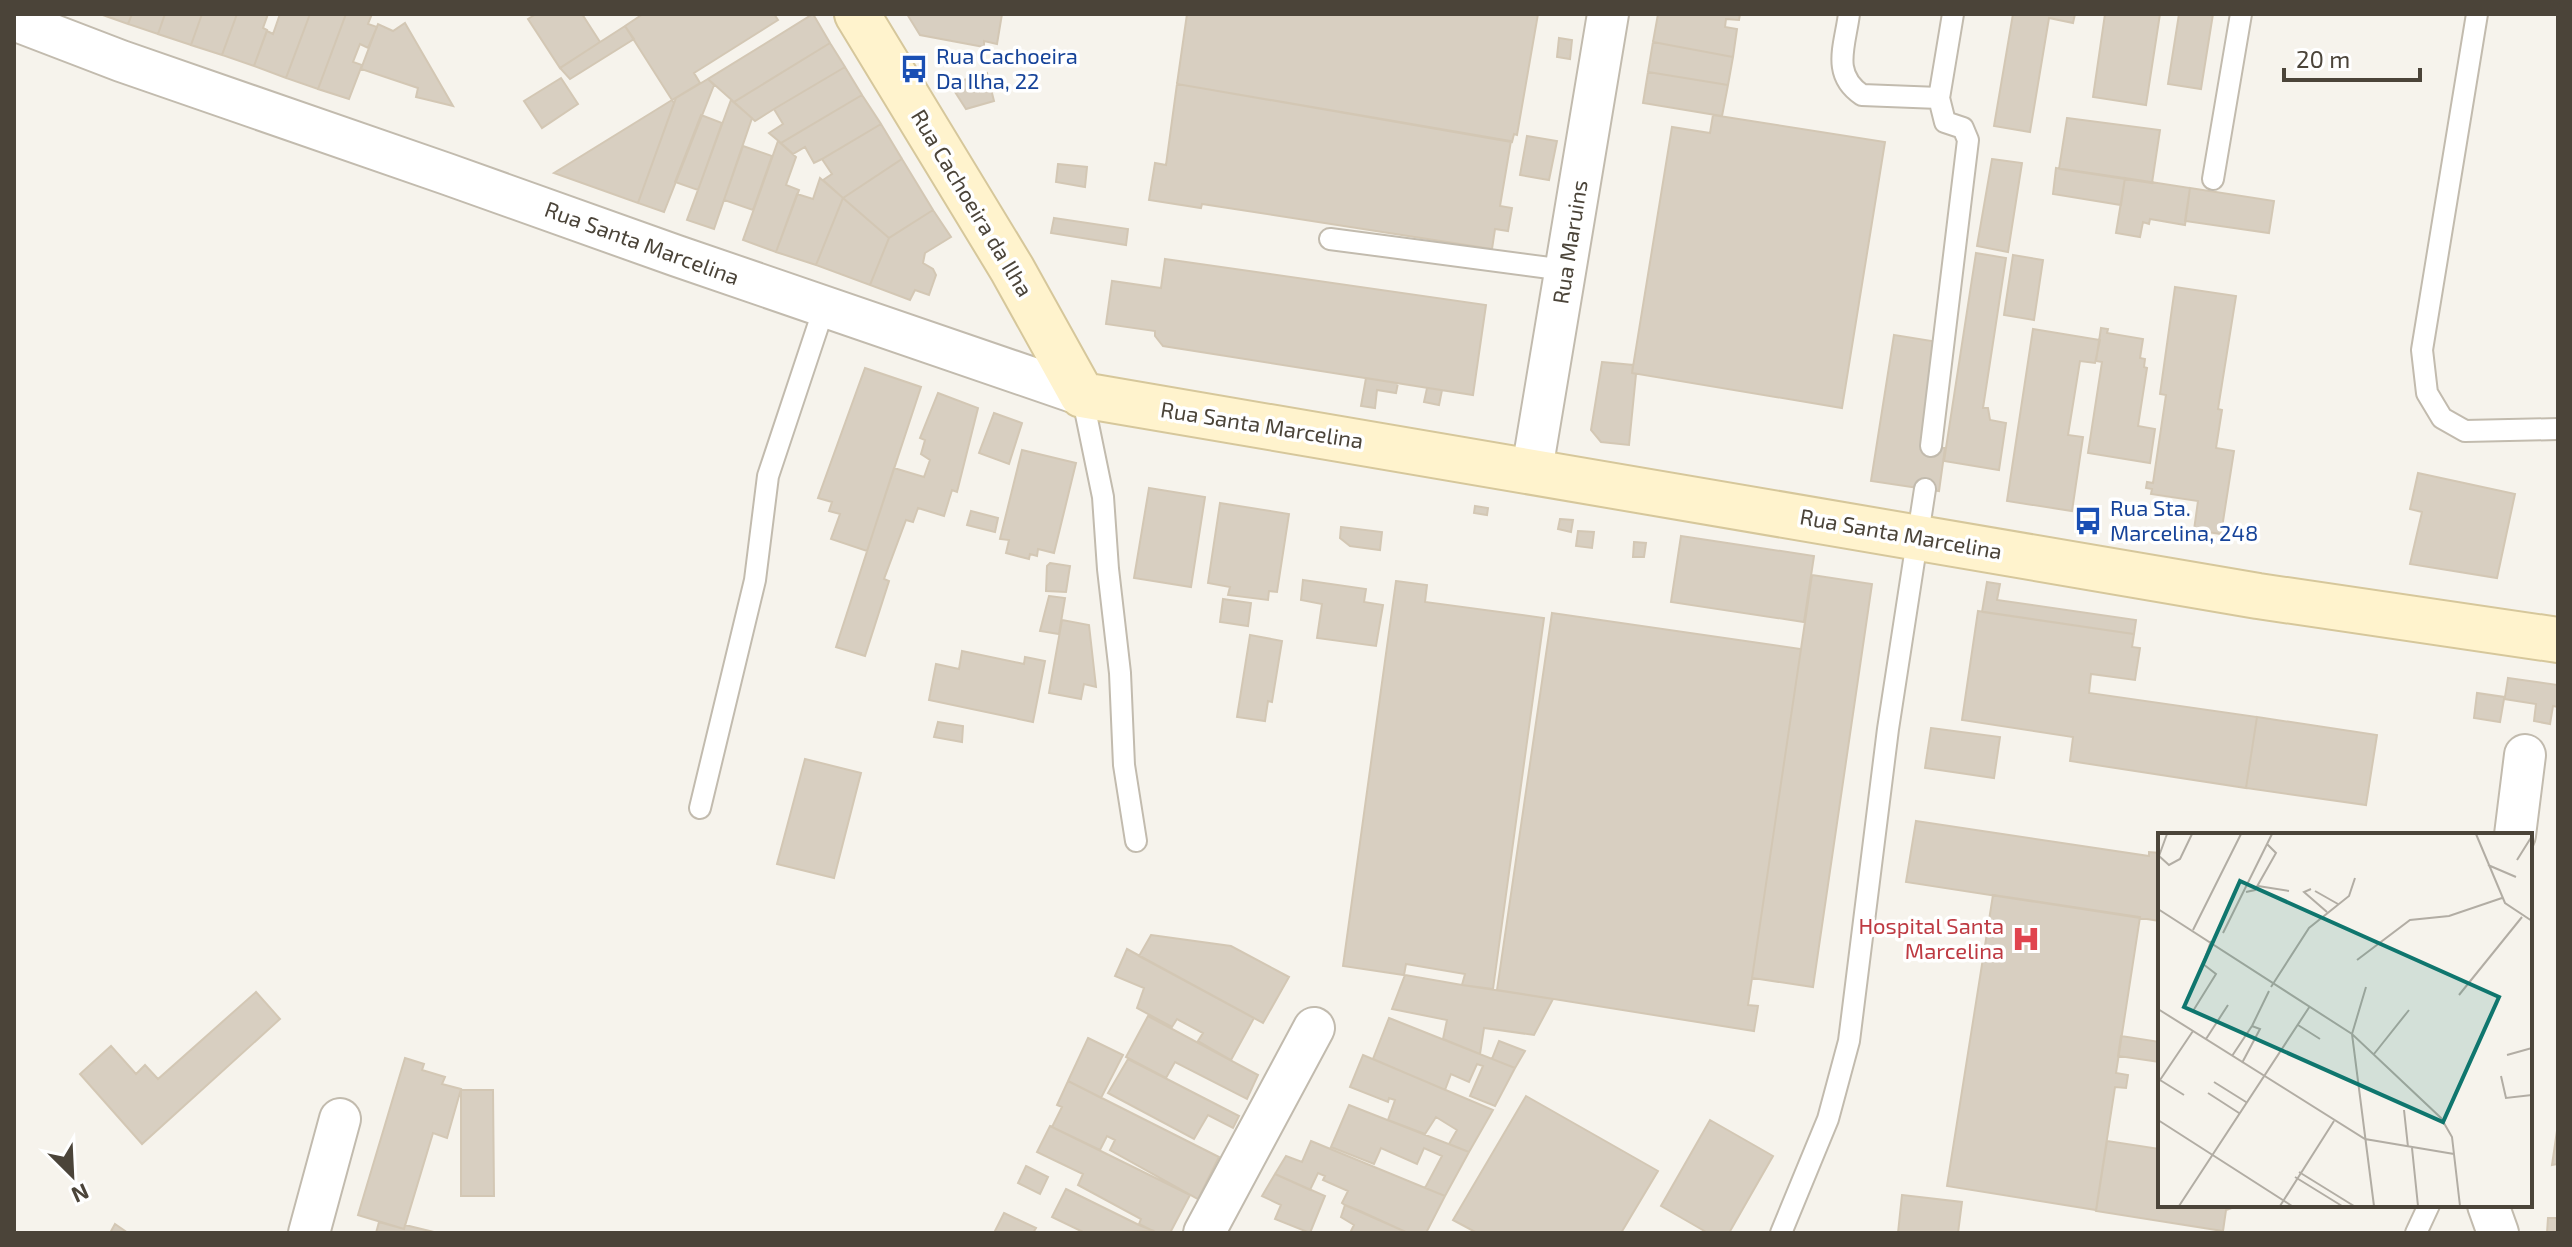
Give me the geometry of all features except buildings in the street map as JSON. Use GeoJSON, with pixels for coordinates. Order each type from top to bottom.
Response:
{"type":"FeatureCollection","features":[{"type":"Feature","properties":{"kind":"street","name":"Rua Cachoeira da Ilha"},"geometry":{"type":"LineString","coordinates":[[857,14],[1012,269],[1082,395]]}},
{"type":"Feature","properties":{"kind":"street","name":"Rua Maruins"},"geometry":{"type":"LineString","coordinates":[[1532,470],[1608,14]]}},
{"type":"Feature","properties":{"kind":"street","name":"Rua Santa Marcelina"},"geometry":{"type":"LineString","coordinates":[[14,20],[121,61],[824,308],[1082,395],[2258,596],[2558,640]]}},
{"type":"Feature","properties":{"kind":"street"},"geometry":{"type":"LineString","coordinates":[[2515,833],[2525,755]]}},
{"type":"Feature","properties":{"kind":"street"},"geometry":{"type":"LineString","coordinates":[[1204,1233],[1314,1028]]}},
{"type":"Feature","properties":{"kind":"street"},"geometry":{"type":"LineString","coordinates":[[309,1233],[340,1119]]}},
{"type":"Feature","properties":{"kind":"street"},"geometry":{"type":"LineString","coordinates":[[2489,1207],[2498,1233]]}},
{"type":"Feature","properties":{"kind":"lane"},"geometry":{"type":"LineString","coordinates":[[1849,14],[1842,69],[1853,89],[1862,95],[1939,98]]}},
{"type":"Feature","properties":{"kind":"lane"},"geometry":{"type":"LineString","coordinates":[[1931,446],[1968,140],[1963,128],[1945,122],[1939,98],[1953,14]]}},
{"type":"Feature","properties":{"kind":"lane"},"geometry":{"type":"LineString","coordinates":[[2213,179],[2241,14]]}},
{"type":"Feature","properties":{"kind":"lane"},"geometry":{"type":"LineString","coordinates":[[2477,14],[2422,350],[2427,393],[2442,418],[2465,431],[2558,429]]}},
{"type":"Feature","properties":{"kind":"lane"},"geometry":{"type":"LineString","coordinates":[[1330,239],[1565,270]]}},
{"type":"Feature","properties":{"kind":"lane"},"geometry":{"type":"LineString","coordinates":[[700,808],[755,580],[768,476],[824,308]]}},
{"type":"Feature","properties":{"kind":"lane"},"geometry":{"type":"LineString","coordinates":[[1082,395],[1103,497],[1120,673],[1124,765],[1136,841]]}},
{"type":"Feature","properties":{"kind":"lane"},"geometry":{"type":"LineString","coordinates":[[1781,1233],[1828,1119],[1849,1041],[1888,729],[1925,489]]}},
{"type":"Feature","properties":{"kind":"lane"},"geometry":{"type":"LineString","coordinates":[[2416,1233],[2428,1207]]}},
{"type":"Feature","properties":{"kind":"place","name":"Rua Cachoeira Da Ilha, 22"},"geometry":{"type":"Point","coordinates":[914,69]}},
{"type":"Feature","properties":{"kind":"place","name":"Rua Sta. Marcelina, 248"},"geometry":{"type":"Point","coordinates":[2088,521]}},
{"type":"Feature","properties":{"kind":"place","name":"Hospital Santa Marcelina"},"geometry":{"type":"Point","coordinates":[2026,939]}}]}
